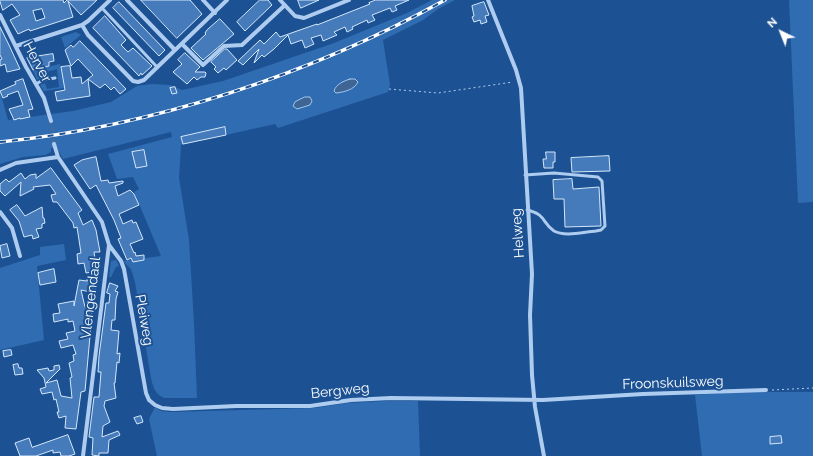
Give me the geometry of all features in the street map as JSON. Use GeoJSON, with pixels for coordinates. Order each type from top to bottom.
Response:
{"type":"FeatureCollection","features":[{"type":"Feature","properties":{"kind":"street"},"geometry":{"type":"LineString","coordinates":[[16,46],[82,25],[110,0]]}},
{"type":"Feature","properties":{"kind":"street"},"geometry":{"type":"LineString","coordinates":[[127,0],[175,50]]}},
{"type":"Feature","properties":{"kind":"street"},"geometry":{"type":"LineString","coordinates":[[203,0],[215,12]]}},
{"type":"Feature","properties":{"kind":"street"},"geometry":{"type":"LineString","coordinates":[[82,25],[88,35],[133,81],[138,82],[144,80],[228,0]]}},
{"type":"Feature","properties":{"kind":"street"},"geometry":{"type":"LineString","coordinates":[[280,0],[295,16],[304,18],[349,0]]}},
{"type":"Feature","properties":{"kind":"street","name":"Helweg"},"geometry":{"type":"LineString","coordinates":[[488,0],[520,81],[532,274],[530,334],[534,399],[544,456]]}},
{"type":"Feature","properties":{"kind":"street"},"geometry":{"type":"LineString","coordinates":[[182,44],[203,65],[224,46],[242,45],[285,5]]}},
{"type":"Feature","properties":{"kind":"street","name":"Herver"},"geometry":{"type":"LineString","coordinates":[[0,15],[46,102],[51,121]]}},
{"type":"Feature","properties":{"kind":"street"},"geometry":{"type":"LineString","coordinates":[[0,170],[16,163],[58,157],[54,144]]}},
{"type":"Feature","properties":{"kind":"street","name":"Vlengendaal"},"geometry":{"type":"LineString","coordinates":[[58,157],[102,222],[109,245],[83,456]]}},
{"type":"Feature","properties":{"kind":"street"},"geometry":{"type":"LineString","coordinates":[[0,212],[12,228],[20,256]]}},
{"type":"Feature","properties":{"kind":"street","name":"Pleiweg"},"geometry":{"type":"LineString","coordinates":[[109,245],[121,261],[124,269],[145,389],[151,402]]}},
{"type":"Feature","properties":{"kind":"street","name":"Froonskuilsweg"},"geometry":{"type":"LineString","coordinates":[[534,399],[543,400],[643,394],[766,390]]}},
{"type":"Feature","properties":{"kind":"street","name":"Bergweg"},"geometry":{"type":"LineString","coordinates":[[151,402],[162,408],[179,409],[236,406],[310,406],[351,400],[391,398],[534,399]]}},
{"type":"Feature","properties":{"kind":"lane"},"geometry":{"type":"LineString","coordinates":[[102,8],[158,67]]}},
{"type":"Feature","properties":{"kind":"lane"},"geometry":{"type":"LineString","coordinates":[[36,84],[43,80],[55,78]]}},
{"type":"Feature","properties":{"kind":"lane"},"geometry":{"type":"LineString","coordinates":[[525,175],[554,173],[598,177],[602,181],[605,226],[601,230],[596,231],[560,233],[552,229],[540,214],[527,210]]}},
{"type":"Feature","properties":{"kind":"path"},"geometry":{"type":"LineString","coordinates":[[389,89],[438,93],[520,81]]}},
{"type":"Feature","properties":{"kind":"path"},"geometry":{"type":"LineString","coordinates":[[766,390],[813,388]]}},
{"type":"Feature","properties":{"kind":"shaded area"},"geometry":{"type":"Polygon","coordinates":[[[432,0],[455,0],[438,9],[423,20],[383,40],[390,85],[388,92],[278,128],[275,124],[181,145],[179,178],[189,240],[197,398],[164,398],[158,394],[151,378],[135,282],[131,269],[123,261],[161,256],[134,192],[139,189],[133,177],[117,179],[108,154],[172,137],[171,132],[63,159],[57,148],[51,148],[51,152],[45,155],[23,157],[0,164],[0,91],[8,120],[73,111],[111,102],[137,86],[152,84],[170,85],[182,90],[223,81],[334,43],[407,13],[432,0]]]}},
{"type":"Feature","properties":{"kind":"shaded area"},"geometry":{"type":"Polygon","coordinates":[[[789,0],[813,0],[813,202],[798,203],[789,0]]]}},
{"type":"Feature","properties":{"kind":"shaded area"},"geometry":{"type":"Polygon","coordinates":[[[76,32],[81,35],[65,48],[61,37],[76,32]]]}},
{"type":"Feature","properties":{"kind":"shaded area"},"geometry":{"type":"Polygon","coordinates":[[[60,64],[64,86],[71,85],[71,87],[44,91],[40,85],[45,83],[47,89],[59,87],[57,69],[43,73],[44,76],[37,80],[33,70],[60,64]]]}},
{"type":"Feature","properties":{"kind":"shaded area"},"geometry":{"type":"Polygon","coordinates":[[[350,79],[355,79],[358,82],[354,87],[342,92],[336,93],[334,91],[338,85],[350,79]]]}},
{"type":"Feature","properties":{"kind":"shaded area"},"geometry":{"type":"Polygon","coordinates":[[[305,97],[310,97],[312,101],[310,105],[297,109],[293,106],[295,102],[305,97]]]}},
{"type":"Feature","properties":{"kind":"shaded area"},"geometry":{"type":"Polygon","coordinates":[[[64,244],[66,260],[37,266],[44,340],[0,350],[0,268],[40,255],[40,247],[64,244]]]}},
{"type":"Feature","properties":{"kind":"shaded area"},"geometry":{"type":"Polygon","coordinates":[[[116,260],[119,266],[116,267],[111,277],[109,277],[111,261],[116,260]]]}},
{"type":"Feature","properties":{"kind":"shaded area"},"geometry":{"type":"Polygon","coordinates":[[[735,392],[813,392],[813,456],[702,456],[695,395],[735,392]]]}},
{"type":"Feature","properties":{"kind":"shaded area"},"geometry":{"type":"Polygon","coordinates":[[[418,401],[420,456],[157,456],[149,419],[155,407],[161,411],[170,412],[315,408],[347,403],[418,401]]]}},
{"type":"Feature","properties":{"kind":"building"},"geometry":{"type":"Polygon","coordinates":[[[0,0],[63,0],[64,3],[67,0],[97,0],[81,15],[68,1],[73,17],[30,31],[29,29],[18,34],[10,20],[20,15],[12,4],[3,10],[0,0]],[[42,9],[33,11],[36,21],[45,18],[42,9]]]}},
{"type":"Feature","properties":{"kind":"building"},"geometry":{"type":"Polygon","coordinates":[[[141,0],[190,0],[202,14],[177,38],[141,0]]]}},
{"type":"Feature","properties":{"kind":"building"},"geometry":{"type":"Polygon","coordinates":[[[260,0],[268,0],[272,5],[245,31],[237,22],[260,0]]]}},
{"type":"Feature","properties":{"kind":"building"},"geometry":{"type":"Polygon","coordinates":[[[298,0],[319,0],[301,8],[298,0]]]}},
{"type":"Feature","properties":{"kind":"building"},"geometry":{"type":"Polygon","coordinates":[[[376,0],[409,0],[395,6],[397,10],[392,12],[390,8],[372,15],[375,20],[368,23],[367,20],[352,27],[353,29],[347,32],[345,27],[334,32],[337,35],[323,41],[321,35],[311,38],[314,44],[305,48],[302,40],[291,44],[288,35],[274,49],[264,57],[262,55],[254,63],[259,49],[243,65],[238,61],[260,40],[264,44],[276,32],[280,37],[317,25],[370,4],[369,3],[376,0]]]}},
{"type":"Feature","properties":{"kind":"building"},"geometry":{"type":"Polygon","coordinates":[[[119,2],[165,50],[159,56],[113,8],[119,2]]]}},
{"type":"Feature","properties":{"kind":"building"},"geometry":{"type":"Polygon","coordinates":[[[484,2],[489,15],[485,16],[487,22],[481,24],[480,20],[474,22],[472,17],[474,16],[472,6],[484,2]]]}},
{"type":"Feature","properties":{"kind":"building"},"geometry":{"type":"Polygon","coordinates":[[[105,16],[126,40],[121,45],[128,52],[133,48],[152,66],[142,75],[141,73],[139,76],[93,28],[105,16]]]}},
{"type":"Feature","properties":{"kind":"building"},"geometry":{"type":"Polygon","coordinates":[[[220,19],[234,34],[203,60],[191,48],[206,34],[205,33],[207,30],[220,19]]]}},
{"type":"Feature","properties":{"kind":"building"},"geometry":{"type":"Polygon","coordinates":[[[0,27],[20,69],[7,72],[5,64],[0,66],[0,60],[2,59],[0,55],[0,27]]]}},
{"type":"Feature","properties":{"kind":"building"},"geometry":{"type":"Polygon","coordinates":[[[80,41],[126,89],[120,94],[114,87],[111,90],[105,84],[100,88],[88,79],[93,75],[78,59],[71,66],[65,50],[71,45],[73,47],[80,41]]]}},
{"type":"Feature","properties":{"kind":"building"},"geometry":{"type":"Polygon","coordinates":[[[225,49],[227,49],[237,60],[226,70],[224,68],[218,73],[214,69],[216,67],[211,62],[225,49]]]}},
{"type":"Feature","properties":{"kind":"building"},"geometry":{"type":"Polygon","coordinates":[[[185,53],[200,67],[195,72],[205,72],[205,77],[201,77],[197,80],[194,77],[187,84],[173,72],[182,64],[178,60],[185,53]]]}},
{"type":"Feature","properties":{"kind":"building"},"geometry":{"type":"Polygon","coordinates":[[[53,54],[54,61],[49,62],[49,66],[33,70],[27,58],[53,54]]]}},
{"type":"Feature","properties":{"kind":"building"},"geometry":{"type":"Polygon","coordinates":[[[70,66],[72,78],[81,77],[82,84],[88,79],[90,96],[57,101],[55,92],[65,90],[61,67],[70,66]]]}},
{"type":"Feature","properties":{"kind":"building"},"geometry":{"type":"Polygon","coordinates":[[[23,79],[33,109],[28,110],[30,117],[14,120],[9,109],[23,105],[18,91],[3,98],[0,91],[23,79]]]}},
{"type":"Feature","properties":{"kind":"building"},"geometry":{"type":"Polygon","coordinates":[[[175,87],[177,93],[172,94],[170,88],[175,87]]]}},
{"type":"Feature","properties":{"kind":"building"},"geometry":{"type":"Polygon","coordinates":[[[225,127],[226,135],[183,144],[181,137],[225,127]]]}},
{"type":"Feature","properties":{"kind":"building"},"geometry":{"type":"Polygon","coordinates":[[[144,150],[147,166],[136,168],[132,152],[144,150]]]}},
{"type":"Feature","properties":{"kind":"building"},"geometry":{"type":"Polygon","coordinates":[[[546,152],[555,152],[555,162],[553,162],[553,168],[544,168],[543,159],[546,159],[546,152]]]}},
{"type":"Feature","properties":{"kind":"building"},"geometry":{"type":"Polygon","coordinates":[[[609,156],[610,171],[572,172],[571,158],[609,156]]]}},
{"type":"Feature","properties":{"kind":"building"},"geometry":{"type":"Polygon","coordinates":[[[96,157],[101,181],[108,180],[109,183],[123,181],[123,183],[115,186],[118,196],[130,190],[134,194],[139,205],[119,214],[123,224],[132,220],[133,223],[136,222],[143,239],[130,244],[136,256],[144,255],[144,260],[133,262],[131,258],[127,260],[118,239],[121,238],[114,220],[96,185],[90,189],[74,165],[82,160],[96,157]]]}},
{"type":"Feature","properties":{"kind":"building"},"geometry":{"type":"Polygon","coordinates":[[[51,168],[82,210],[78,213],[83,225],[92,220],[96,230],[100,252],[94,252],[97,271],[86,273],[84,263],[78,264],[77,254],[81,253],[77,227],[74,228],[73,223],[57,202],[53,202],[51,195],[56,194],[50,185],[33,187],[34,189],[20,196],[21,182],[5,196],[0,191],[0,184],[6,179],[9,182],[21,173],[25,179],[30,175],[36,174],[36,178],[51,168]]]}},
{"type":"Feature","properties":{"kind":"building"},"geometry":{"type":"Polygon","coordinates":[[[572,179],[573,189],[599,187],[601,226],[565,227],[564,199],[554,199],[553,180],[572,179]]]}},
{"type":"Feature","properties":{"kind":"building"},"geometry":{"type":"Polygon","coordinates":[[[17,205],[25,216],[42,207],[45,223],[42,224],[42,228],[36,229],[39,237],[33,239],[32,235],[24,237],[19,221],[10,210],[17,205]]]}},
{"type":"Feature","properties":{"kind":"building"},"geometry":{"type":"Polygon","coordinates":[[[7,244],[10,256],[2,258],[0,246],[7,244]]]}},
{"type":"Feature","properties":{"kind":"building"},"geometry":{"type":"Polygon","coordinates":[[[54,269],[56,282],[40,285],[38,273],[54,269]]]}},
{"type":"Feature","properties":{"kind":"building"},"geometry":{"type":"Polygon","coordinates":[[[87,278],[97,280],[95,293],[81,290],[85,307],[90,306],[92,314],[85,391],[81,392],[76,429],[65,428],[66,416],[59,418],[56,399],[54,400],[52,392],[42,394],[40,389],[46,387],[44,378],[37,370],[48,368],[49,371],[54,370],[54,366],[59,365],[60,369],[46,383],[57,380],[61,396],[72,398],[70,378],[72,377],[69,363],[74,361],[73,355],[76,354],[73,345],[61,348],[59,341],[68,339],[66,333],[75,331],[73,321],[68,322],[68,319],[54,322],[53,314],[60,313],[58,304],[74,301],[74,306],[79,280],[87,281],[87,278]]]}},
{"type":"Feature","properties":{"kind":"building"},"geometry":{"type":"Polygon","coordinates":[[[110,283],[118,286],[115,291],[118,292],[116,299],[115,320],[112,320],[111,330],[119,331],[117,354],[120,353],[114,383],[116,398],[105,401],[104,406],[110,422],[103,426],[102,437],[118,431],[120,435],[109,440],[108,453],[99,453],[99,456],[92,455],[93,438],[89,437],[94,397],[99,397],[101,372],[98,372],[99,356],[106,303],[109,303],[110,294],[107,293],[110,283]]]}},
{"type":"Feature","properties":{"kind":"building"},"geometry":{"type":"Polygon","coordinates":[[[11,350],[12,355],[4,357],[3,351],[11,350]]]}},
{"type":"Feature","properties":{"kind":"building"},"geometry":{"type":"Polygon","coordinates":[[[18,364],[19,368],[22,368],[23,374],[15,375],[13,365],[18,364]]]}},
{"type":"Feature","properties":{"kind":"building"},"geometry":{"type":"Polygon","coordinates":[[[141,416],[143,422],[137,424],[134,418],[141,416]]]}},
{"type":"Feature","properties":{"kind":"building"},"geometry":{"type":"Polygon","coordinates":[[[68,435],[75,454],[69,456],[61,456],[60,452],[53,453],[53,450],[36,456],[20,456],[15,443],[29,438],[32,447],[68,435]]]}},
{"type":"Feature","properties":{"kind":"building"},"geometry":{"type":"Polygon","coordinates":[[[781,436],[782,443],[770,444],[770,437],[781,436]]]}},
{"type":"Feature","properties":{"kind":"tunnel"},"geometry":{"type":"LineString","coordinates":[[51,121],[54,144]]}},
{"type":"Feature","properties":{"kind":"railway"},"geometry":{"type":"LineString","coordinates":[[0,142],[57,135],[115,124],[172,110],[229,93],[286,73],[341,51],[394,27],[445,0]]}}]}
